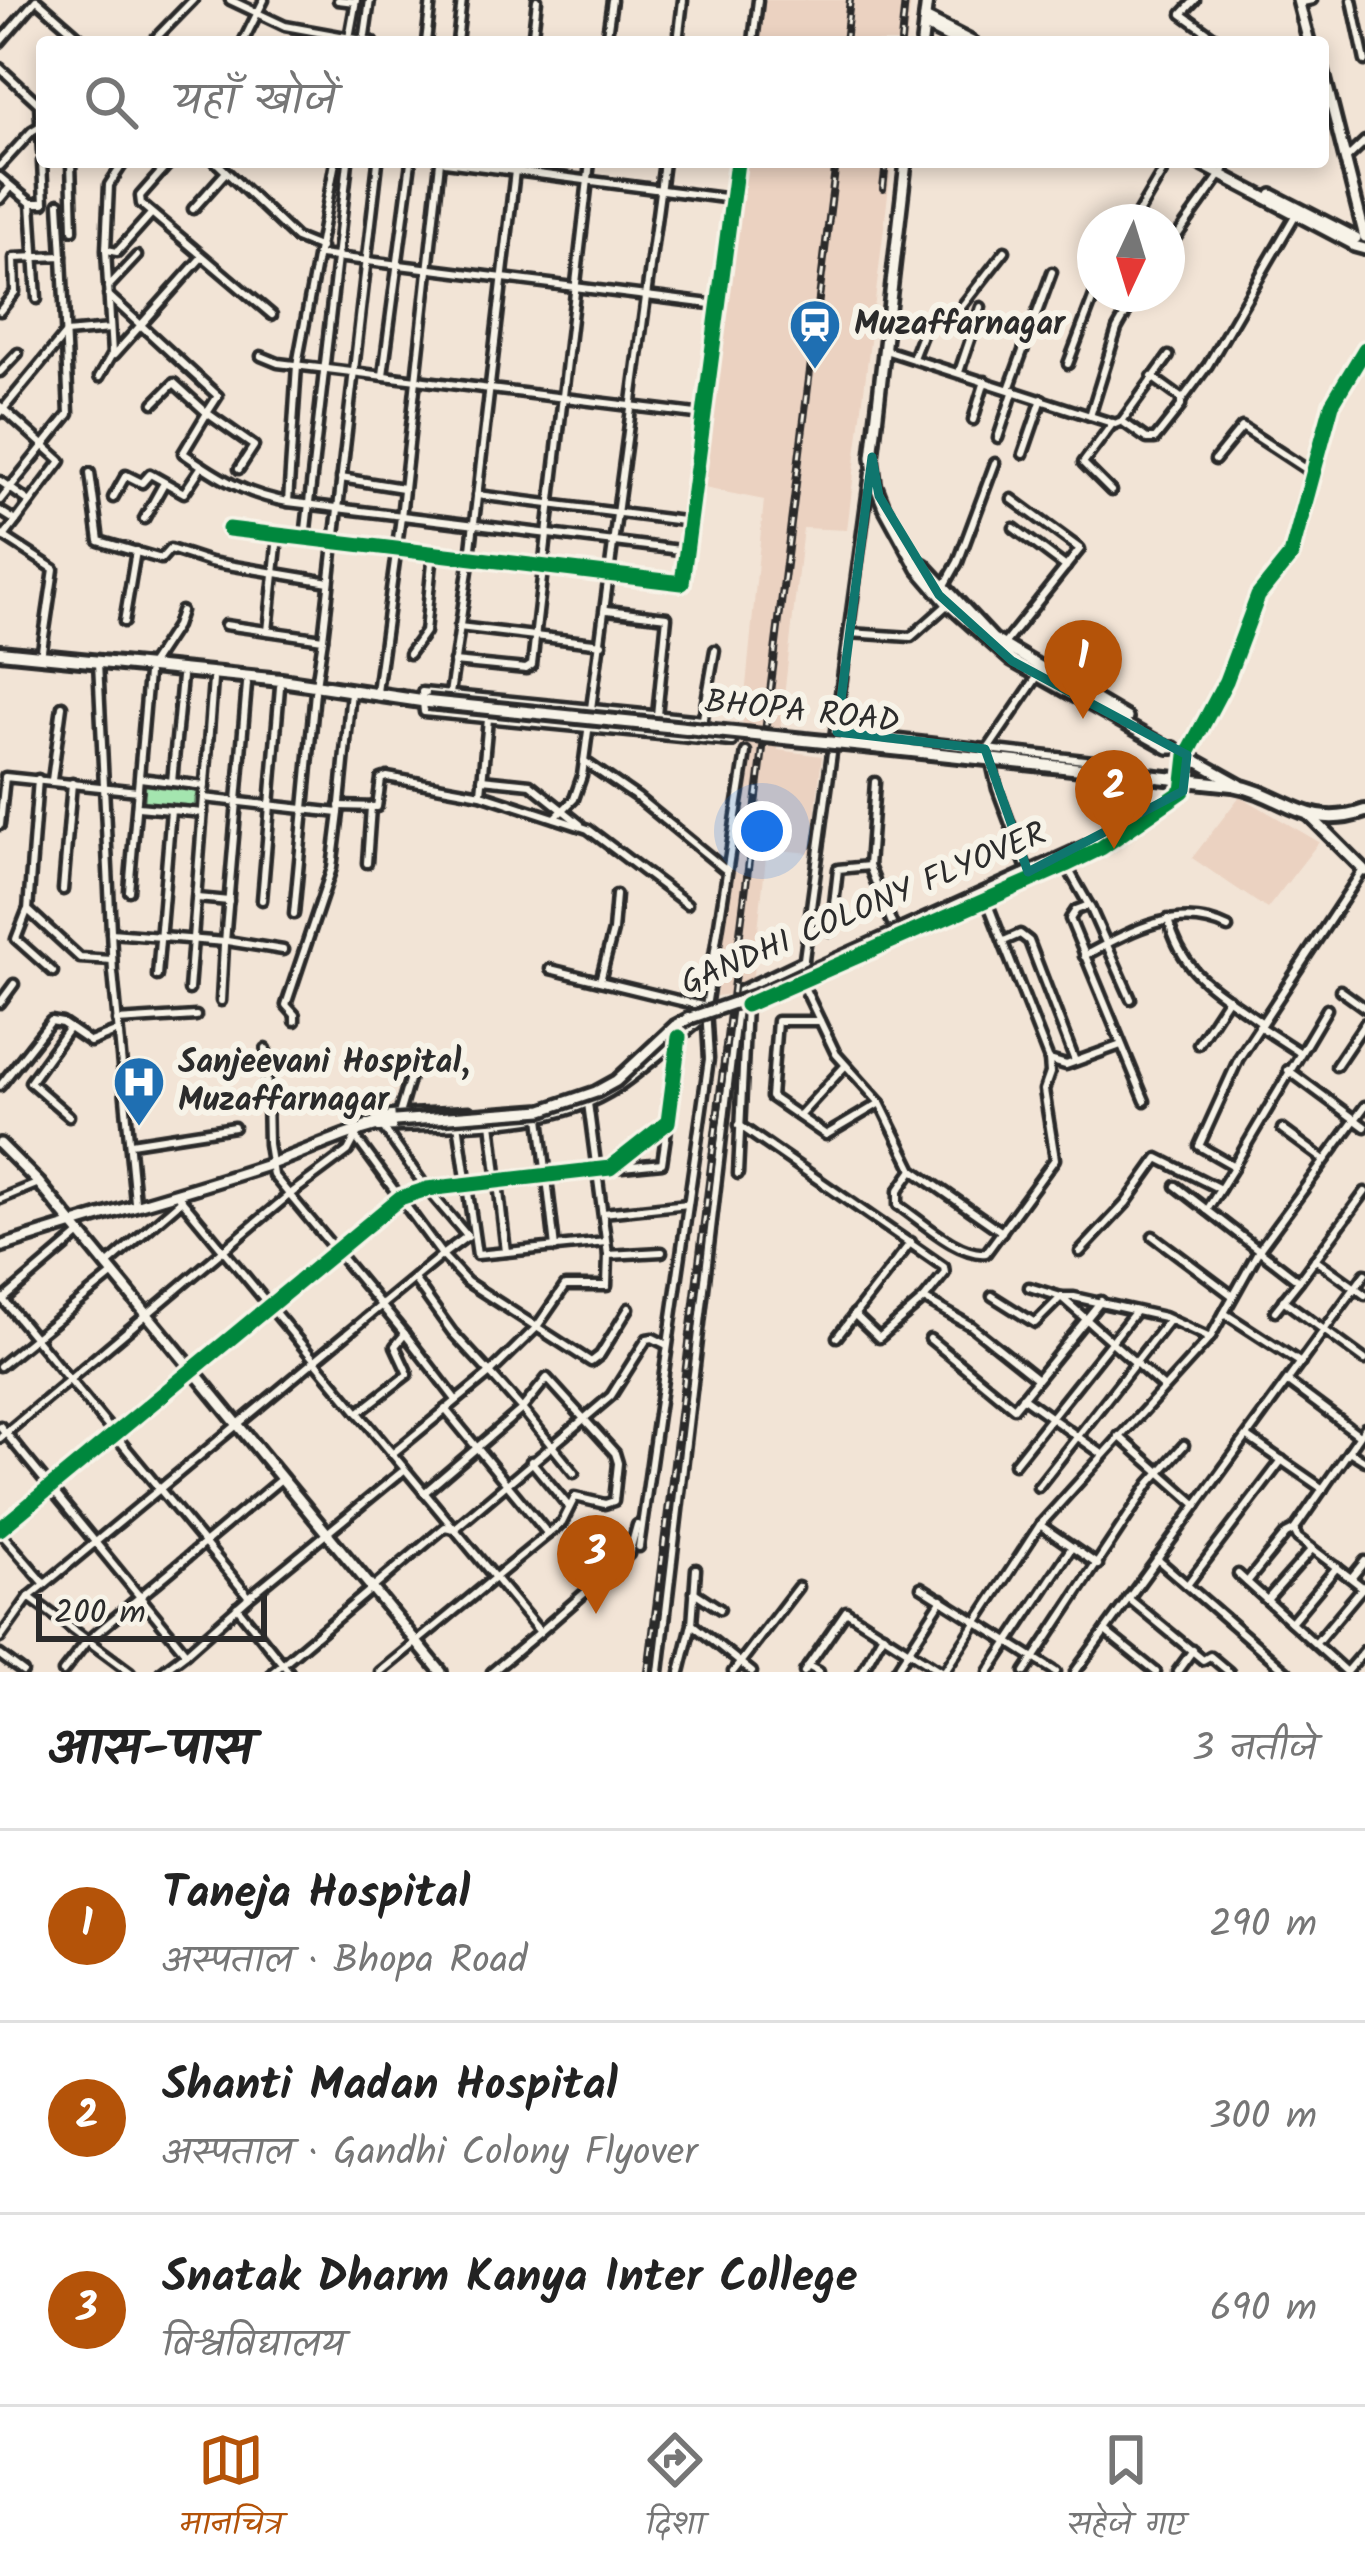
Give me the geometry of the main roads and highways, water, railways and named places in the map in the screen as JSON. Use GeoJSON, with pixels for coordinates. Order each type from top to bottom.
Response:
{"type":"FeatureCollection","features":[{"type":"Feature","properties":{"kind":"main road","name":"BHOPA ROAD"},"geometry":{"type":"LineString","coordinates":[[0,655],[98,666]]}},
{"type":"Feature","properties":{"kind":"main road","name":"BHOPA ROAD"},"geometry":{"type":"LineString","coordinates":[[0,655],[988,755],[1183,786],[1214,782],[1243,787],[1312,819],[1341,820],[1365,813]]}},
{"type":"Feature","properties":{"kind":"main road","name":"BHOPA ROAD"},"geometry":{"type":"LineString","coordinates":[[148,670],[315,688]]}},
{"type":"Feature","properties":{"kind":"railway"},"geometry":{"type":"LineString","coordinates":[[846,36],[850,0]]}},
{"type":"Feature","properties":{"kind":"railway"},"geometry":{"type":"LineString","coordinates":[[902,36],[905,0]]}},
{"type":"Feature","properties":{"kind":"railway"},"geometry":{"type":"LineString","coordinates":[[648,1672],[835,168]]}},
{"type":"Feature","properties":{"kind":"railway"},"geometry":{"type":"LineString","coordinates":[[883,189],[885,168]]}},
{"type":"Feature","properties":{"kind":"place","name":"Muzaffarnagar"},"geometry":{"type":"Point","coordinates":[815,371]}},
{"type":"Feature","properties":{"kind":"place","name":"Taneja Hospital"},"geometry":{"type":"Point","coordinates":[1083,719]}},
{"type":"Feature","properties":{"kind":"place","name":"Shanti Madan Hospital"},"geometry":{"type":"Point","coordinates":[1114,849]}},
{"type":"Feature","properties":{"kind":"place","name":"Sanjeevani Hospital, Muzaffarnagar"},"geometry":{"type":"Point","coordinates":[139,1128]}},
{"type":"Feature","properties":{"kind":"place","name":"Snatak Dharm Kanya Inter College"},"geometry":{"type":"Point","coordinates":[596,1614]}}]}
